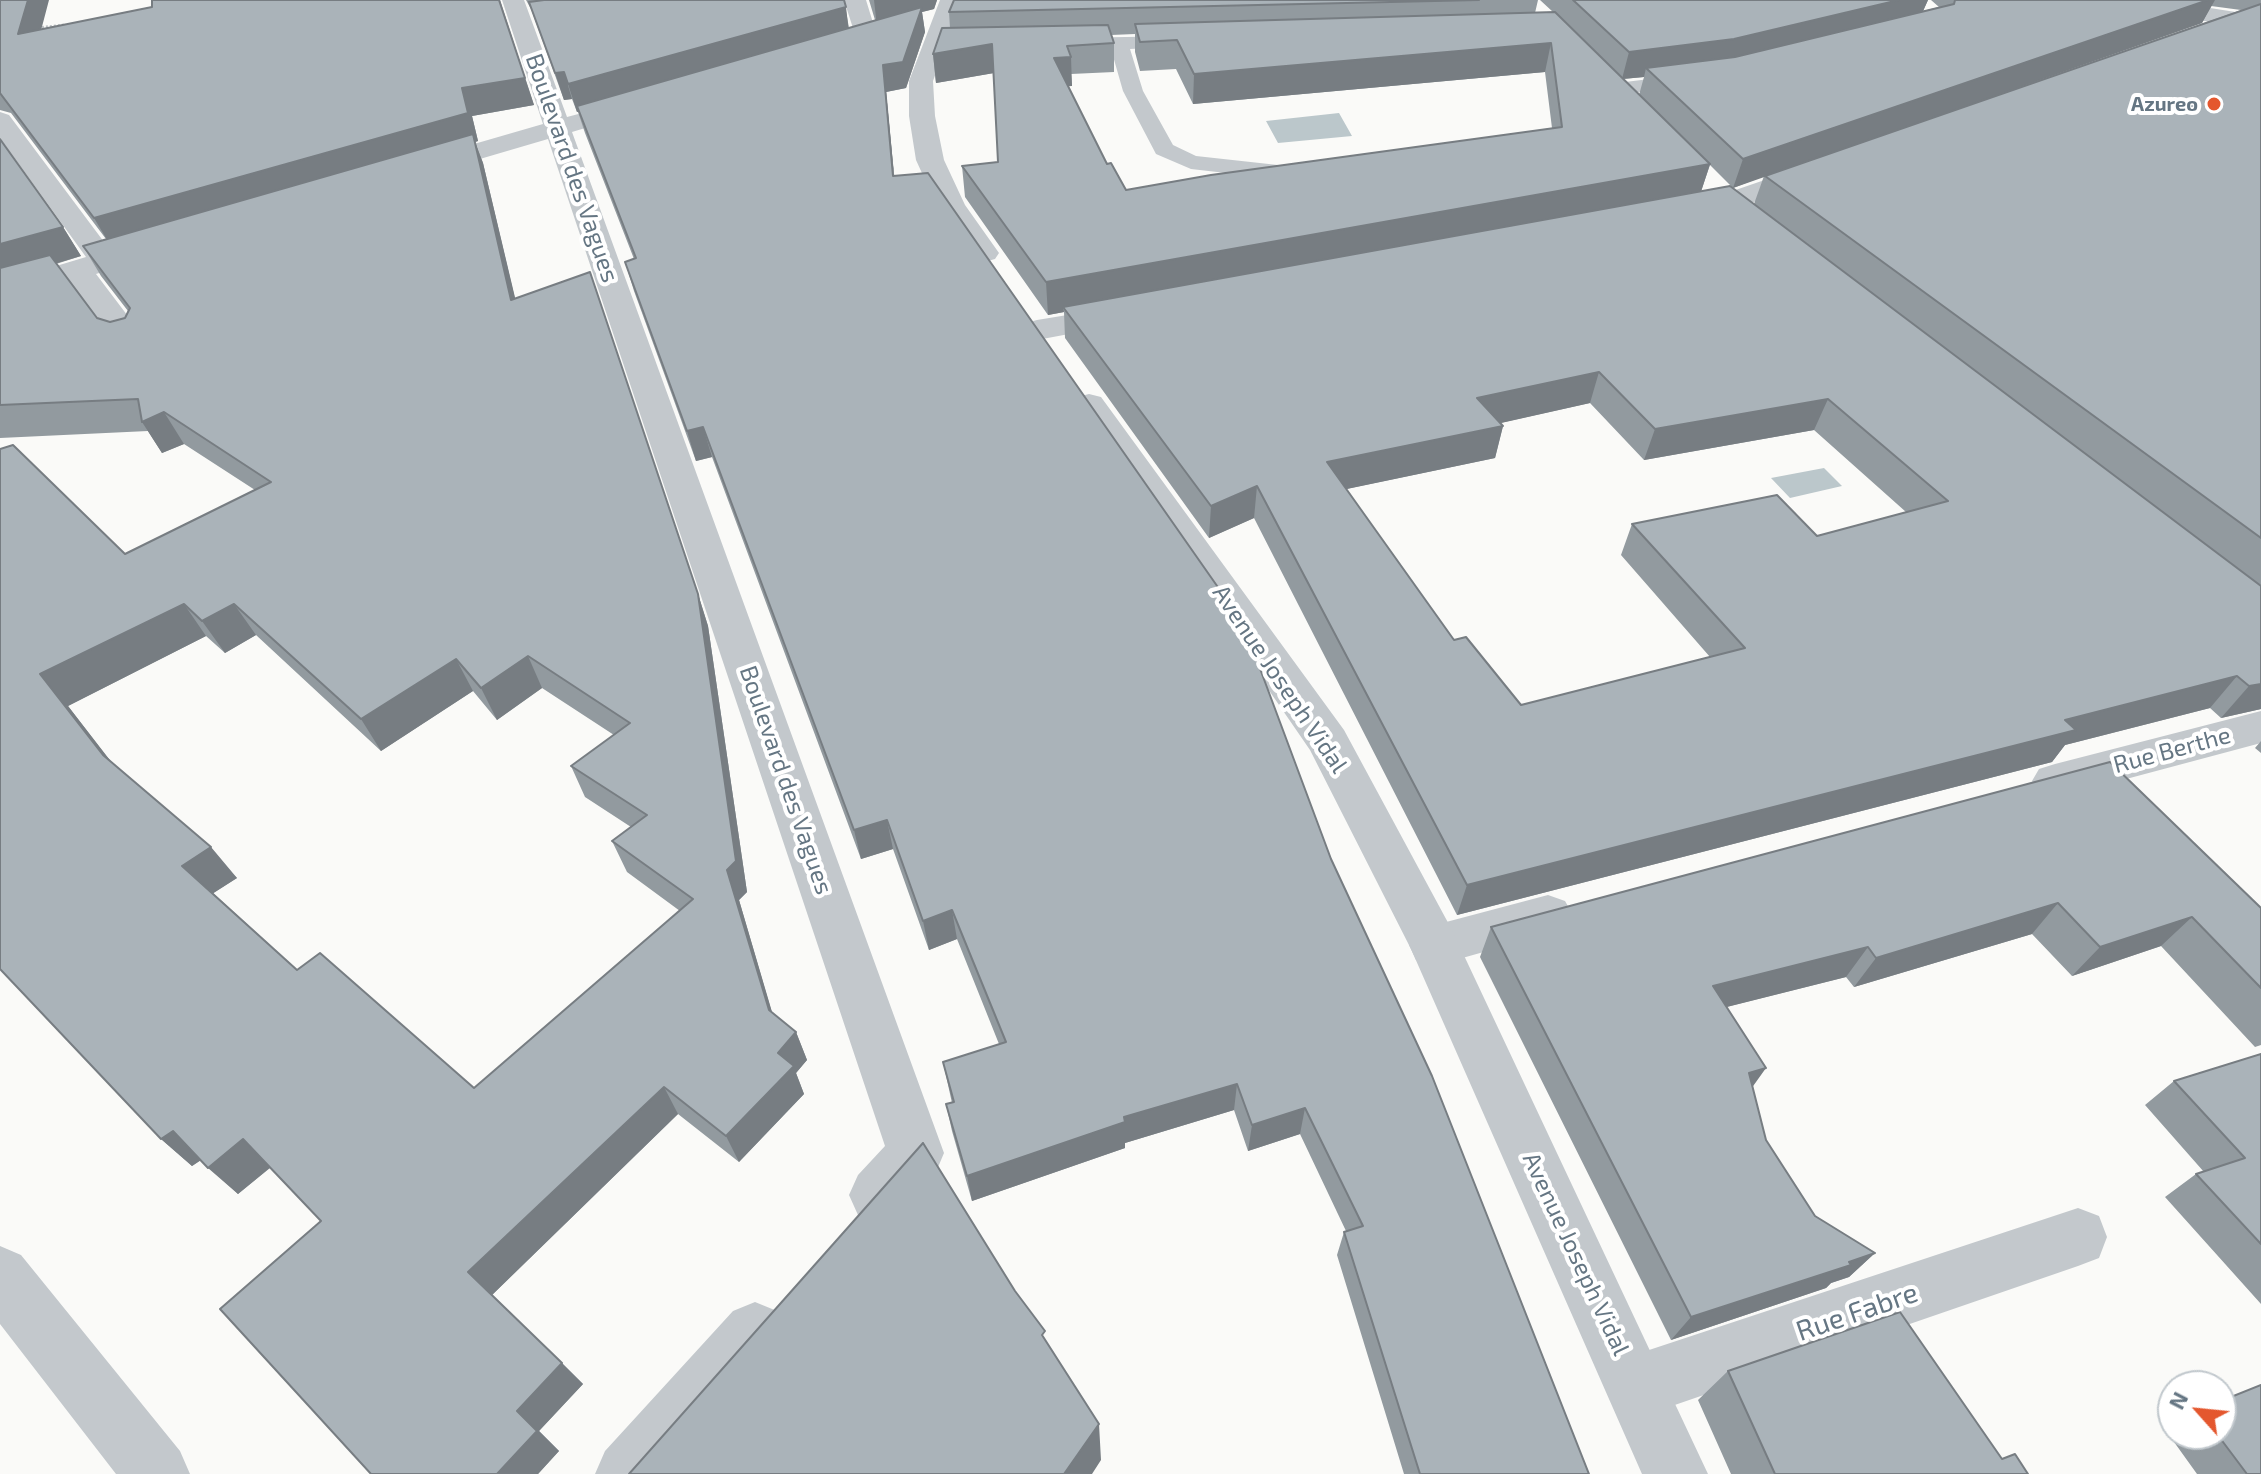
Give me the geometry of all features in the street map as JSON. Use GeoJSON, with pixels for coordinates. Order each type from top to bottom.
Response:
{"type":"FeatureCollection","features":[{"type":"Feature","properties":{"kind":"street"},"geometry":{"type":"LineString","coordinates":[[855,0],[858,41],[892,31]]}},
{"type":"Feature","properties":{"kind":"street"},"geometry":{"type":"LineString","coordinates":[[2117,0],[2251,22]]}},
{"type":"Feature","properties":{"kind":"street"},"geometry":{"type":"LineString","coordinates":[[516,10],[551,17]]}},
{"type":"Feature","properties":{"kind":"street","name":"Boulevard des Vagues"},"geometry":{"type":"LineString","coordinates":[[516,10],[916,1153],[852,1225]]}},
{"type":"Feature","properties":{"kind":"street"},"geometry":{"type":"LineString","coordinates":[[2183,41],[2251,22]]}},
{"type":"Feature","properties":{"kind":"street","name":"Avenue Joseph Vidal"},"geometry":{"type":"LineString","coordinates":[[942,27],[921,81],[922,116],[930,160],[951,206],[1328,742],[1434,945],[1675,1474]]}},
{"type":"Feature","properties":{"kind":"street"},"geometry":{"type":"LineString","coordinates":[[1607,80],[1639,112]]}},
{"type":"Feature","properties":{"kind":"street"},"geometry":{"type":"LineString","coordinates":[[402,174],[605,114]]}},
{"type":"Feature","properties":{"kind":"street"},"geometry":{"type":"LineString","coordinates":[[0,120],[90,266],[130,340]]}},
{"type":"Feature","properties":{"kind":"street"},"geometry":{"type":"LineString","coordinates":[[1665,213],[1727,202],[1845,160]]}},
{"type":"Feature","properties":{"kind":"street"},"geometry":{"type":"LineString","coordinates":[[1705,179],[1727,202],[1753,221]]}},
{"type":"Feature","properties":{"kind":"street"},"geometry":{"type":"LineString","coordinates":[[0,293],[181,239]]}},
{"type":"Feature","properties":{"kind":"street"},"geometry":{"type":"LineString","coordinates":[[1055,356],[1153,309]]}},
{"type":"Feature","properties":{"kind":"street","name":"Rue Berthe"},"geometry":{"type":"LineString","coordinates":[[2016,791],[2261,727]]}},
{"type":"Feature","properties":{"kind":"street"},"geometry":{"type":"LineString","coordinates":[[1434,945],[1587,904]]}},
{"type":"Feature","properties":{"kind":"street","name":"Rue Fabre"},"geometry":{"type":"LineString","coordinates":[[1637,1386],[2078,1237]]}},
{"type":"Feature","properties":{"kind":"street"},"geometry":{"type":"LineString","coordinates":[[0,1276],[157,1474]]}},
{"type":"Feature","properties":{"kind":"street"},"geometry":{"type":"LineString","coordinates":[[628,1474],[788,1296]]}},
{"type":"Feature","properties":{"kind":"lane"},"geometry":{"type":"LineString","coordinates":[[1046,45],[1198,41]]}},
{"type":"Feature","properties":{"kind":"lane"},"geometry":{"type":"LineString","coordinates":[[1119,43],[1133,91],[1164,149],[1191,162],[1287,173],[1331,168]]}},
{"type":"Feature","properties":{"kind":"lane"},"geometry":{"type":"LineString","coordinates":[[1607,80],[1710,77]]}},
{"type":"Feature","properties":{"kind":"path"},"geometry":{"type":"LineString","coordinates":[[31,29],[77,24]]}},
{"type":"Feature","properties":{"kind":"shaded area"},"geometry":{"type":"Polygon","coordinates":[[[1339,113],[1352,136],[1278,143],[1266,121],[1339,113]]]}},
{"type":"Feature","properties":{"kind":"shaded area"},"geometry":{"type":"Polygon","coordinates":[[[1824,468],[1842,486],[1790,498],[1771,478],[1824,468]]]}},
{"type":"Feature","properties":{"kind":"building"},"geometry":{"type":"Polygon","coordinates":[[[0,0],[28,0],[18,34],[152,7],[152,0],[499,0],[525,78],[462,88],[468,113],[94,218],[0,93],[0,0]]]}},
{"type":"Feature","properties":{"kind":"building"},"geometry":{"type":"Polygon","coordinates":[[[844,0],[846,7],[568,84],[564,72],[555,73],[529,2],[844,0]]]}},
{"type":"Feature","properties":{"kind":"building"},"geometry":{"type":"Polygon","coordinates":[[[954,0],[1479,0],[949,12],[954,0]]]}},
{"type":"Feature","properties":{"kind":"building"},"geometry":{"type":"Polygon","coordinates":[[[1573,0],[1899,0],[1734,39],[1629,52],[1573,0]]]}},
{"type":"Feature","properties":{"kind":"building"},"geometry":{"type":"Polygon","coordinates":[[[1955,0],[2208,0],[1743,159],[1646,68],[1735,57],[1954,4],[1955,0]]]}},
{"type":"Feature","properties":{"kind":"building"},"geometry":{"type":"Polygon","coordinates":[[[2261,4],[2261,538],[1765,176],[2261,4]]]}},
{"type":"Feature","properties":{"kind":"building"},"geometry":{"type":"Polygon","coordinates":[[[922,7],[903,62],[883,65],[893,176],[928,173],[1243,623],[1331,859],[1432,1076],[1589,1474],[1420,1474],[1344,1232],[1363,1226],[1305,1108],[1252,1125],[1237,1084],[1124,1117],[1125,1122],[967,1176],[946,1104],[954,1102],[943,1062],[1006,1042],[952,910],[923,921],[887,820],[854,830],[703,427],[687,431],[625,262],[636,258],[577,106],[922,7]]]}},
{"type":"Feature","properties":{"kind":"building"},"geometry":{"type":"Polygon","coordinates":[[[1555,12],[1710,164],[1046,282],[962,166],[998,162],[992,44],[933,54],[942,28],[1108,25],[1114,43],[1067,46],[1071,57],[1054,58],[1107,164],[1111,163],[1126,190],[1211,175],[1562,127],[1551,43],[1194,74],[1177,40],[1140,42],[1135,24],[1555,12]]]}},
{"type":"Feature","properties":{"kind":"building"},"geometry":{"type":"Polygon","coordinates":[[[473,134],[511,300],[590,272],[698,594],[736,861],[727,870],[769,1010],[796,1032],[778,1053],[794,1066],[726,1136],[664,1087],[468,1272],[562,1363],[517,1411],[537,1431],[497,1474],[371,1474],[220,1309],[321,1221],[243,1139],[208,1168],[173,1131],[161,1139],[0,969],[0,449],[13,445],[125,554],[271,482],[164,412],[142,422],[138,399],[0,405],[0,268],[50,255],[97,318],[110,322],[125,318],[130,308],[83,246],[473,134]],[[184,604],[40,674],[103,755],[211,847],[182,866],[297,970],[320,953],[474,1088],[693,899],[612,841],[647,815],[571,766],[630,723],[528,656],[481,688],[456,659],[361,719],[234,604],[202,621],[184,604]]]}},
{"type":"Feature","properties":{"kind":"building"},"geometry":{"type":"Polygon","coordinates":[[[0,139],[63,227],[0,244],[0,139]]]}},
{"type":"Feature","properties":{"kind":"building"},"geometry":{"type":"Polygon","coordinates":[[[1730,186],[2261,586],[2261,684],[2249,686],[2237,676],[2065,720],[2076,730],[1467,885],[1257,486],[1211,506],[1063,307],[1730,186]],[[1599,372],[1477,398],[1503,426],[1327,462],[1454,640],[1466,637],[1521,705],[1745,648],[1632,524],[1777,495],[1817,536],[1948,501],[1828,399],[1655,429],[1599,372]]]}},
{"type":"Feature","properties":{"kind":"building"},"geometry":{"type":"Polygon","coordinates":[[[2110,762],[2261,908],[2261,988],[2192,917],[2100,947],[2058,903],[1876,958],[1868,947],[1713,986],[1766,1068],[1749,1073],[1766,1140],[1815,1216],[1875,1253],[1849,1262],[1851,1265],[1691,1317],[1491,927],[2110,762]]]}},
{"type":"Feature","properties":{"kind":"building"},"geometry":{"type":"Polygon","coordinates":[[[2261,1054],[2261,1244],[2196,1174],[2245,1158],[2174,1081],[2261,1054]]]}},
{"type":"Feature","properties":{"kind":"building"},"geometry":{"type":"Polygon","coordinates":[[[923,1143],[1015,1291],[1045,1331],[1042,1335],[1099,1424],[1064,1474],[629,1474],[923,1143]]]}},
{"type":"Feature","properties":{"kind":"building"},"geometry":{"type":"Polygon","coordinates":[[[1900,1312],[2002,1459],[2015,1454],[2028,1474],[1775,1474],[1728,1371],[1900,1312]]]}},
{"type":"Feature","properties":{"kind":"building"},"geometry":{"type":"Polygon","coordinates":[[[2261,1385],[2261,1474],[2247,1474],[2229,1450],[2237,1450],[2237,1395],[2261,1385]]]}},
{"type":"Feature","properties":{"kind":"place","name":"Azureo"},"geometry":{"type":"Point","coordinates":[2214,104]}}]}
